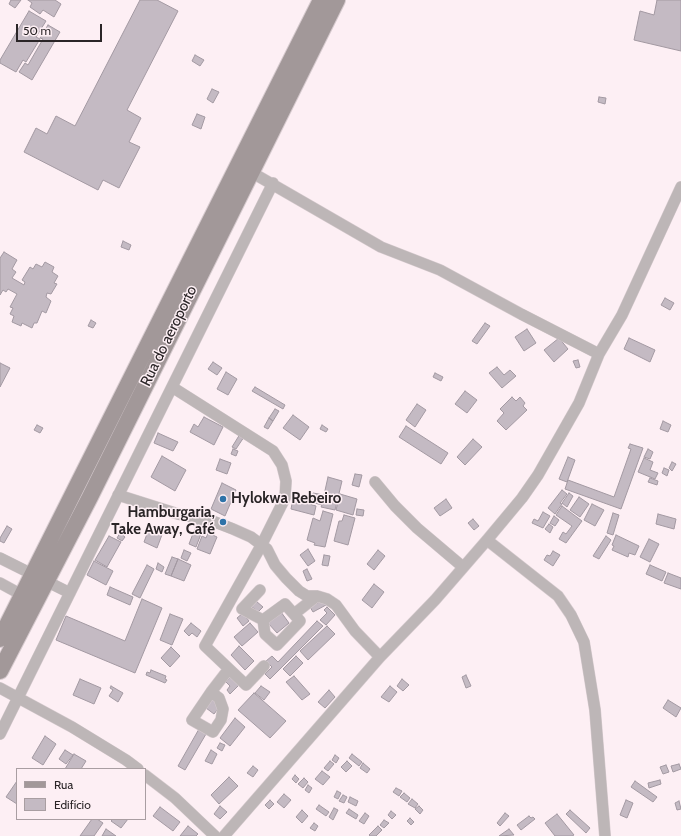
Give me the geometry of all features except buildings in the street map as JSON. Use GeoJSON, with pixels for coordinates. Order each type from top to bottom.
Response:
{"type":"FeatureCollection","features":[{"type":"Feature","properties":{"kind":"main road","name":"Rua do aeroporto"},"geometry":{"type":"LineString","coordinates":[[0,671],[39,578],[320,0]]}},
{"type":"Feature","properties":{"kind":"main road","name":"Rua do aeroporto"},"geometry":{"type":"LineString","coordinates":[[0,639],[22,595],[39,578],[90,497],[337,0]]}},
{"type":"Feature","properties":{"kind":"street"},"geometry":{"type":"LineString","coordinates":[[251,172],[381,247],[440,270],[599,354]]}},
{"type":"Feature","properties":{"kind":"street"},"geometry":{"type":"LineString","coordinates":[[0,734],[272,183]]}},
{"type":"Feature","properties":{"kind":"street"},"geometry":{"type":"LineString","coordinates":[[224,836],[380,657],[435,600],[522,498],[538,475],[579,403],[599,354],[622,315],[681,187]]}},
{"type":"Feature","properties":{"kind":"street"},"geometry":{"type":"LineString","coordinates":[[172,387],[273,451],[282,465],[286,481],[285,498],[262,544],[205,646],[228,670],[246,685],[264,666]]}},
{"type":"Feature","properties":{"kind":"street"},"geometry":{"type":"LineString","coordinates":[[375,482],[395,506],[417,528],[463,567]]}},
{"type":"Feature","properties":{"kind":"street"},"geometry":{"type":"LineString","coordinates":[[118,495],[178,514],[215,522],[251,537],[267,549],[290,582],[307,596],[326,598],[336,605],[355,631],[380,657]]}},
{"type":"Feature","properties":{"kind":"street"},"geometry":{"type":"LineString","coordinates":[[487,540],[558,596],[571,615],[584,642],[595,710],[605,836]]}},
{"type":"Feature","properties":{"kind":"street"},"geometry":{"type":"LineString","coordinates":[[0,558],[70,594]]}},
{"type":"Feature","properties":{"kind":"street"},"geometry":{"type":"LineString","coordinates":[[0,583],[22,595]]}},
{"type":"Feature","properties":{"kind":"street"},"geometry":{"type":"LineString","coordinates":[[260,590],[242,609],[263,620]]}},
{"type":"Feature","properties":{"kind":"street"},"geometry":{"type":"LineString","coordinates":[[294,614],[317,596]]}},
{"type":"Feature","properties":{"kind":"street"},"geometry":{"type":"LineString","coordinates":[[285,604],[300,621],[277,645],[265,634],[263,620],[285,604]]}},
{"type":"Feature","properties":{"kind":"street"},"geometry":{"type":"LineString","coordinates":[[211,692],[228,670]]}},
{"type":"Feature","properties":{"kind":"street"},"geometry":{"type":"LineString","coordinates":[[0,688],[72,727],[137,768]]}},
{"type":"Feature","properties":{"kind":"street"},"geometry":{"type":"LineString","coordinates":[[146,776],[175,798],[216,836]]}},
{"type":"Feature","properties":{"kind":"place","name":"Hylokwa Rebeiro"},"geometry":{"type":"Point","coordinates":[223,499]}},
{"type":"Feature","properties":{"kind":"place","name":"Hamburgaria, Take Away, Café"},"geometry":{"type":"Point","coordinates":[223,522]}}]}
